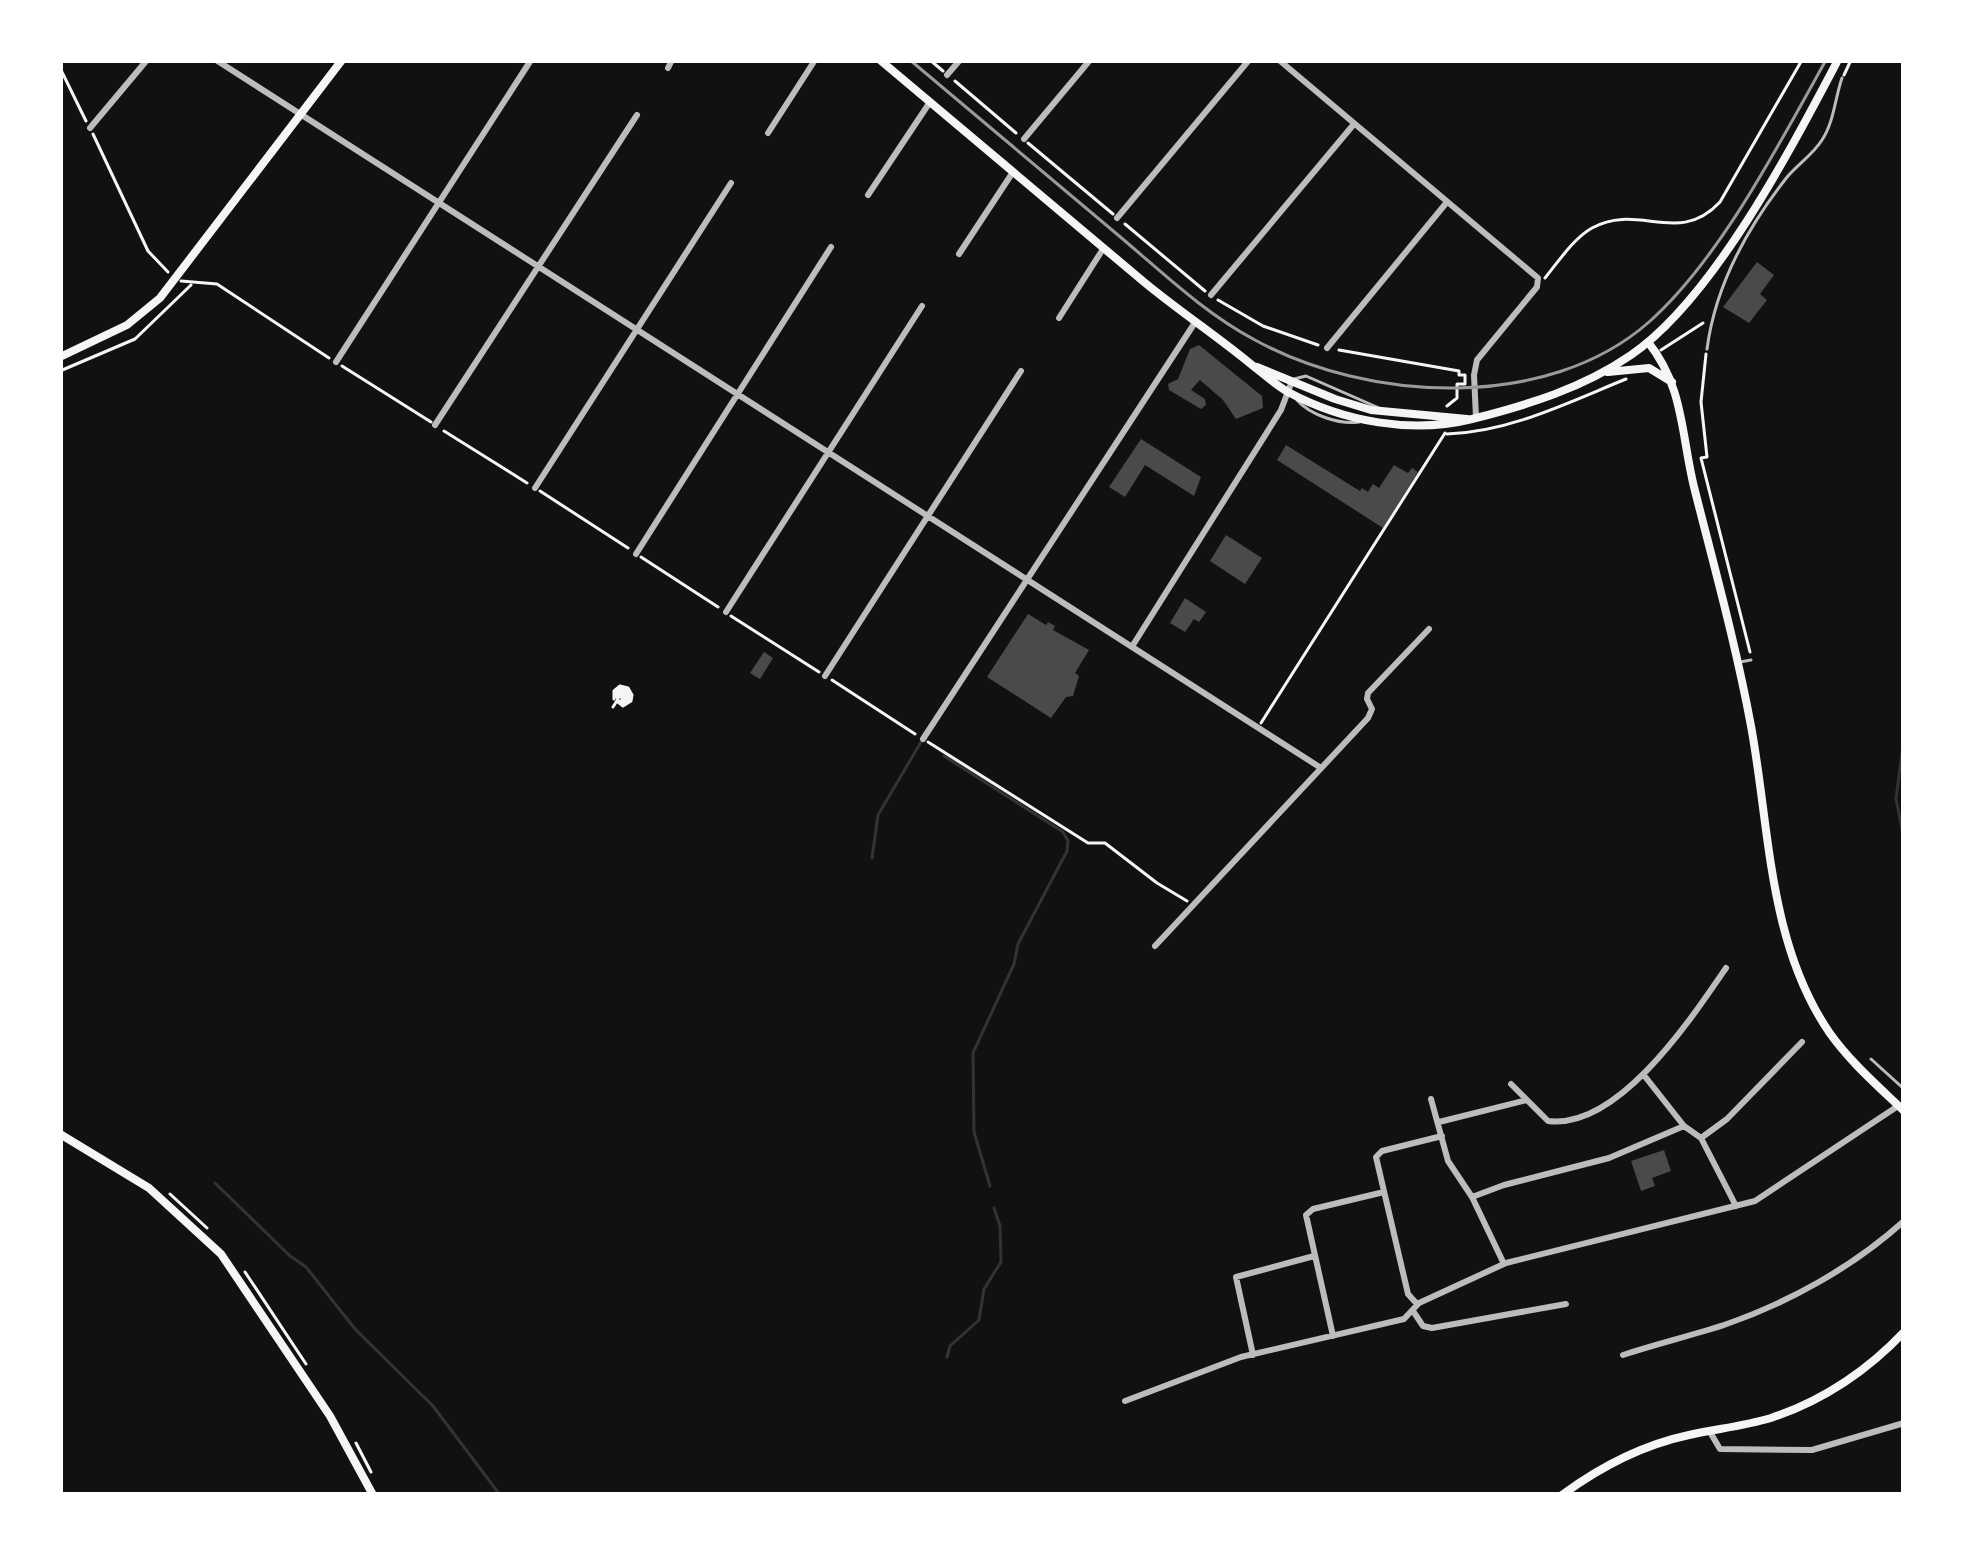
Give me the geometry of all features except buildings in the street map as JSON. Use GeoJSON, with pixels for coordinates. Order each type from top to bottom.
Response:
{"type":"FeatureCollection","features":[{"type":"Feature","properties":{"kind":"main road"},"geometry":{"type":"LineString","coordinates":[[60,357],[136,320],[176,279],[342,60]]}},
{"type":"Feature","properties":{"kind":"main road"},"geometry":{"type":"LineString","coordinates":[[880,60],[1194,324],[1290,392],[1365,419],[1429,427],[1452,426],[1546,398],[1601,374],[1648,342],[1685,306],[1717,264],[1838,60]]}},
{"type":"Feature","properties":{"kind":"main road"},"geometry":{"type":"LineString","coordinates":[[1648,342],[1675,385],[1688,461],[1738,663],[1780,914],[1797,971],[1824,1024],[1901,1108]]}},
{"type":"Feature","properties":{"kind":"main road"},"geometry":{"type":"LineString","coordinates":[[1255,366],[1334,399],[1385,412],[1472,419]]}},
{"type":"Feature","properties":{"kind":"main road"},"geometry":{"type":"LineString","coordinates":[[1601,374],[1642,367],[1657,371],[1675,385]]}},
{"type":"Feature","properties":{"kind":"main road"},"geometry":{"type":"LineString","coordinates":[[60,1134],[149,1188],[220,1254],[330,1416],[374,1495]]}},
{"type":"Feature","properties":{"kind":"main road"},"geometry":{"type":"LineString","coordinates":[[1562,1495],[1639,1450],[1768,1419],[1823,1395],[1869,1365],[1904,1332]]}},
{"type":"Feature","properties":{"kind":"street"},"geometry":{"type":"LineString","coordinates":[[90,128],[147,60]]}},
{"type":"Feature","properties":{"kind":"street"},"geometry":{"type":"LineString","coordinates":[[216,60],[1321,768]]}},
{"type":"Feature","properties":{"kind":"street"},"geometry":{"type":"LineString","coordinates":[[336,362],[531,60]]}},
{"type":"Feature","properties":{"kind":"street"},"geometry":{"type":"LineString","coordinates":[[768,133],[815,60]]}},
{"type":"Feature","properties":{"kind":"street"},"geometry":{"type":"LineString","coordinates":[[947,75],[960,60]]}},
{"type":"Feature","properties":{"kind":"street"},"geometry":{"type":"LineString","coordinates":[[1024,139],[1090,60]]}},
{"type":"Feature","properties":{"kind":"street"},"geometry":{"type":"LineString","coordinates":[[1117,218],[1249,60]]}},
{"type":"Feature","properties":{"kind":"street"},"geometry":{"type":"LineString","coordinates":[[1279,60],[1529,270],[1539,284],[1476,362],[1472,419]]}},
{"type":"Feature","properties":{"kind":"street"},"geometry":{"type":"LineString","coordinates":[[868,195],[930,101]]}},
{"type":"Feature","properties":{"kind":"street"},"geometry":{"type":"LineString","coordinates":[[435,425],[637,115]]}},
{"type":"Feature","properties":{"kind":"street"},"geometry":{"type":"LineString","coordinates":[[1211,295],[1354,124]]}},
{"type":"Feature","properties":{"kind":"street"},"geometry":{"type":"LineString","coordinates":[[959,254],[1013,172]]}},
{"type":"Feature","properties":{"kind":"street"},"geometry":{"type":"LineString","coordinates":[[535,488],[730,183]]}},
{"type":"Feature","properties":{"kind":"street"},"geometry":{"type":"LineString","coordinates":[[1327,348],[1447,202]]}},
{"type":"Feature","properties":{"kind":"street"},"geometry":{"type":"LineString","coordinates":[[636,554],[831,247]]}},
{"type":"Feature","properties":{"kind":"street"},"geometry":{"type":"LineString","coordinates":[[1059,318],[1103,248]]}},
{"type":"Feature","properties":{"kind":"street"},"geometry":{"type":"LineString","coordinates":[[726,612],[922,306]]}},
{"type":"Feature","properties":{"kind":"street"},"geometry":{"type":"LineString","coordinates":[[923,739],[1194,324]]}},
{"type":"Feature","properties":{"kind":"street"},"geometry":{"type":"LineString","coordinates":[[825,676],[1021,371]]}},
{"type":"Feature","properties":{"kind":"street"},"geometry":{"type":"LineString","coordinates":[[1133,645],[1280,410],[1292,380]]}},
{"type":"Feature","properties":{"kind":"street"},"geometry":{"type":"LineString","coordinates":[[1155,946],[1370,715],[1366,699],[1370,691],[1429,629]]}},
{"type":"Feature","properties":{"kind":"street"},"geometry":{"type":"LineString","coordinates":[[1511,1084],[1547,1121],[1576,1120],[1606,1106],[1643,1073],[1726,968]]}},
{"type":"Feature","properties":{"kind":"street"},"geometry":{"type":"LineString","coordinates":[[1701,1138],[1802,1042]]}},
{"type":"Feature","properties":{"kind":"street"},"geometry":{"type":"LineString","coordinates":[[1643,1073],[1684,1126],[1701,1138],[1736,1206]]}},
{"type":"Feature","properties":{"kind":"street"},"geometry":{"type":"LineString","coordinates":[[1431,1099],[1448,1161],[1472,1197],[1504,1264]]}},
{"type":"Feature","properties":{"kind":"street"},"geometry":{"type":"LineString","coordinates":[[1439,1122],[1527,1100]]}},
{"type":"Feature","properties":{"kind":"street"},"geometry":{"type":"LineString","coordinates":[[1125,1401],[1253,1355],[1404,1319],[1415,1308],[1504,1264],[1761,1198],[1901,1108]]}},
{"type":"Feature","properties":{"kind":"street"},"geometry":{"type":"LineString","coordinates":[[1472,1197],[1609,1158],[1684,1126]]}},
{"type":"Feature","properties":{"kind":"street"},"geometry":{"type":"LineString","coordinates":[[1442,1136],[1379,1152],[1376,1159],[1408,1294],[1421,1324],[1432,1328],[1566,1304]]}},
{"type":"Feature","properties":{"kind":"street"},"geometry":{"type":"LineString","coordinates":[[1333,1336],[1306,1224],[1308,1212],[1384,1192]]}},
{"type":"Feature","properties":{"kind":"street"},"geometry":{"type":"LineString","coordinates":[[1623,1355],[1766,1308],[1840,1269],[1904,1222]]}},
{"type":"Feature","properties":{"kind":"street"},"geometry":{"type":"LineString","coordinates":[[1253,1355],[1236,1277],[1314,1256]]}},
{"type":"Feature","properties":{"kind":"street"},"geometry":{"type":"LineString","coordinates":[[1710,1432],[1720,1449],[1801,1450],[1904,1423]]}},
{"type":"Feature","properties":{"kind":"lane"},"geometry":{"type":"LineString","coordinates":[[1708,350],[1718,293],[1769,203],[1828,129],[1842,78]]}},
{"type":"Feature","properties":{"kind":"lane"},"geometry":{"type":"LineString","coordinates":[[1738,663],[1751,660]]}},
{"type":"Feature","properties":{"kind":"lane"},"geometry":{"type":"LineString","coordinates":[[1871,1059],[1904,1089]]}},
{"type":"Feature","properties":{"kind":"path"},"geometry":{"type":"LineString","coordinates":[[929,60],[1211,295],[1263,326],[1327,348],[1459,370],[1465,384],[1457,384]]}},
{"type":"Feature","properties":{"kind":"path"},"geometry":{"type":"LineString","coordinates":[[1539,284],[1593,227],[1631,219],[1694,223],[1708,214],[1720,202],[1802,60]]}},
{"type":"Feature","properties":{"kind":"path"},"geometry":{"type":"LineString","coordinates":[[1842,78],[1851,60]]}},
{"type":"Feature","properties":{"kind":"path"},"geometry":{"type":"LineString","coordinates":[[60,68],[148,250],[176,279],[217,284],[923,739],[1088,843],[1105,843],[1157,884],[1193,904]]}},
{"type":"Feature","properties":{"kind":"path"},"geometry":{"type":"LineString","coordinates":[[60,371],[135,339],[195,282]]}},
{"type":"Feature","properties":{"kind":"path"},"geometry":{"type":"LineString","coordinates":[[1657,353],[1711,319]]}},
{"type":"Feature","properties":{"kind":"path"},"geometry":{"type":"LineString","coordinates":[[1708,350],[1701,402],[1706,457],[1701,458],[1751,660]]}},
{"type":"Feature","properties":{"kind":"path"},"geometry":{"type":"LineString","coordinates":[[1257,730],[1445,434],[1487,430],[1571,404],[1641,376],[1642,367]]}},
{"type":"Feature","properties":{"kind":"path"},"geometry":{"type":"LineString","coordinates":[[613,707],[618,699],[616,696],[619,690],[622,689],[627,691],[629,696],[627,701],[620,702],[622,704],[626,704],[630,698],[628,691],[620,688],[614,693],[615,700],[614,691],[620,686],[628,688],[632,695],[628,704],[623,706],[619,702],[627,699],[623,690],[619,692],[617,695],[619,698],[622,695],[624,698],[623,694],[618,694],[623,692],[626,697],[624,700],[622,697]]}},
{"type":"Feature","properties":{"kind":"waterway"},"geometry":{"type":"LineString","coordinates":[[1904,737],[1896,799],[1904,839]]}},
{"type":"Feature","properties":{"kind":"waterway"},"geometry":{"type":"LineString","coordinates":[[872,858],[878,815],[921,742]]}},
{"type":"Feature","properties":{"kind":"waterway"},"geometry":{"type":"LineString","coordinates":[[944,756],[1063,832],[1068,841],[973,1053],[974,1132],[990,1186]]}},
{"type":"Feature","properties":{"kind":"waterway"},"geometry":{"type":"LineString","coordinates":[[215,1183],[306,1267],[355,1329],[433,1406],[500,1495]]}},
{"type":"Feature","properties":{"kind":"waterway"},"geometry":{"type":"LineString","coordinates":[[947,1357],[950,1346],[979,1320],[984,1289],[1001,1262],[1000,1226],[994,1208]]}},
{"type":"Feature","properties":{"kind":"tram line"},"geometry":{"type":"LineString","coordinates":[[910,60],[1184,291],[1236,329],[1300,361],[1350,376],[1456,388],[1509,384],[1560,372],[1607,351],[1649,322],[1724,234],[1826,60]]}}]}
